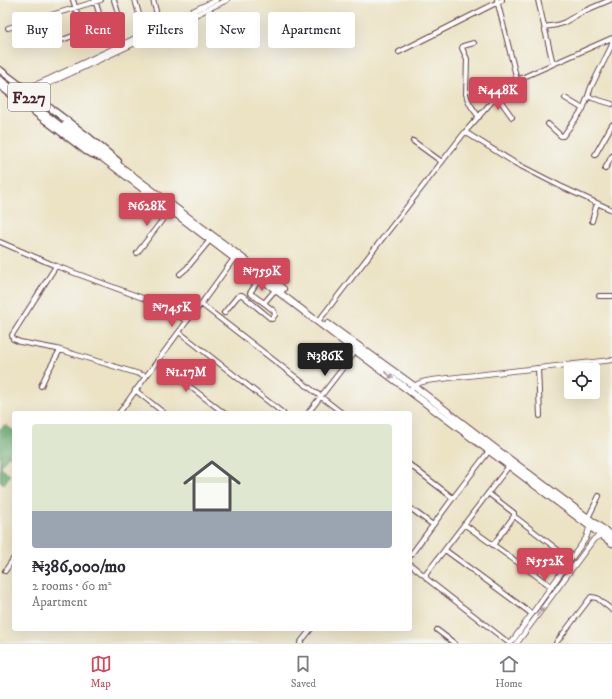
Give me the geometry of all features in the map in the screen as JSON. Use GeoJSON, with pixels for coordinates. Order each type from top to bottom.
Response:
{"type":"FeatureCollection","features":[{"type":"Feature","properties":{"kind":"main road"},"geometry":{"type":"LineString","coordinates":[[0,72],[90,138],[124,169]]}},
{"type":"Feature","properties":{"kind":"main road","name":"F227"},"geometry":{"type":"LineString","coordinates":[[0,72],[57,121],[170,210],[210,240],[236,256],[260,278],[356,351],[412,388],[489,451],[612,543]]}},
{"type":"Feature","properties":{"kind":"main road","name":"F227"},"geometry":{"type":"LineString","coordinates":[[0,80],[124,169],[236,256],[612,536]]}},
{"type":"Feature","properties":{"kind":"main road"},"geometry":{"type":"LineString","coordinates":[[0,86],[78,145],[104,159]]}},
{"type":"Feature","properties":{"kind":"street"},"geometry":{"type":"LineString","coordinates":[[62,40],[83,32],[73,0]]}},
{"type":"Feature","properties":{"kind":"street"},"geometry":{"type":"LineString","coordinates":[[60,12],[101,0]]}},
{"type":"Feature","properties":{"kind":"street"},"geometry":{"type":"LineString","coordinates":[[114,0],[118,12]]}},
{"type":"Feature","properties":{"kind":"street"},"geometry":{"type":"LineString","coordinates":[[135,0],[138,12]]}},
{"type":"Feature","properties":{"kind":"street"},"geometry":{"type":"LineString","coordinates":[[153,0],[156,11]]}},
{"type":"Feature","properties":{"kind":"street"},"geometry":{"type":"LineString","coordinates":[[25,89],[216,0]]}},
{"type":"Feature","properties":{"kind":"street"},"geometry":{"type":"LineString","coordinates":[[36,97],[36,92],[39,88],[227,0]]}},
{"type":"Feature","properties":{"kind":"street"},"geometry":{"type":"LineString","coordinates":[[399,52],[497,1],[502,0]]}},
{"type":"Feature","properties":{"kind":"street"},"geometry":{"type":"LineString","coordinates":[[538,0],[553,64]]}},
{"type":"Feature","properties":{"kind":"street"},"geometry":{"type":"LineString","coordinates":[[544,27],[565,22],[582,12],[610,0]]}},
{"type":"Feature","properties":{"kind":"street"},"geometry":{"type":"LineString","coordinates":[[95,1],[99,12]]}},
{"type":"Feature","properties":{"kind":"street"},"geometry":{"type":"LineString","coordinates":[[497,1],[517,80]]}},
{"type":"Feature","properties":{"kind":"street"},"geometry":{"type":"LineString","coordinates":[[8,28],[12,27]]}},
{"type":"Feature","properties":{"kind":"street"},"geometry":{"type":"LineString","coordinates":[[320,319],[442,162],[497,96],[517,80],[612,38]]}},
{"type":"Feature","properties":{"kind":"street"},"geometry":{"type":"LineString","coordinates":[[548,124],[563,136],[583,109],[591,87],[611,47],[612,42]]}},
{"type":"Feature","properties":{"kind":"street"},"geometry":{"type":"LineString","coordinates":[[474,43],[463,46],[462,48],[467,59],[466,94],[469,103],[478,117]]}},
{"type":"Feature","properties":{"kind":"street"},"geometry":{"type":"LineString","coordinates":[[497,96],[512,117]]}},
{"type":"Feature","properties":{"kind":"street"},"geometry":{"type":"LineString","coordinates":[[588,96],[612,104]]}},
{"type":"Feature","properties":{"kind":"street"},"geometry":{"type":"LineString","coordinates":[[565,98],[583,109]]}},
{"type":"Feature","properties":{"kind":"street"},"geometry":{"type":"LineString","coordinates":[[595,155],[612,124]]}},
{"type":"Feature","properties":{"kind":"street"},"geometry":{"type":"LineString","coordinates":[[466,132],[515,163],[612,210]]}},
{"type":"Feature","properties":{"kind":"street"},"geometry":{"type":"LineString","coordinates":[[413,141],[442,162]]}},
{"type":"Feature","properties":{"kind":"street"},"geometry":{"type":"LineString","coordinates":[[605,169],[612,156]]}},
{"type":"Feature","properties":{"kind":"street"},"geometry":{"type":"LineString","coordinates":[[592,221],[597,203]]}},
{"type":"Feature","properties":{"kind":"street"},"geometry":{"type":"LineString","coordinates":[[137,253],[170,210]]}},
{"type":"Feature","properties":{"kind":"street"},"geometry":{"type":"LineString","coordinates":[[180,274],[187,268],[210,240]]}},
{"type":"Feature","properties":{"kind":"street"},"geometry":{"type":"LineString","coordinates":[[0,242],[56,266],[148,300],[187,321]]}},
{"type":"Feature","properties":{"kind":"street"},"geometry":{"type":"LineString","coordinates":[[120,411],[236,256]]}},
{"type":"Feature","properties":{"kind":"street"},"geometry":{"type":"LineString","coordinates":[[56,266],[12,335],[13,339],[20,342],[60,350],[146,376]]}},
{"type":"Feature","properties":{"kind":"street"},"geometry":{"type":"LineString","coordinates":[[224,313],[238,296],[250,293],[260,278]]}},
{"type":"Feature","properties":{"kind":"street"},"geometry":{"type":"LineString","coordinates":[[264,303],[276,289]]}},
{"type":"Feature","properties":{"kind":"street"},"geometry":{"type":"LineString","coordinates":[[242,296],[272,319],[275,312],[250,293]]}},
{"type":"Feature","properties":{"kind":"street"},"geometry":{"type":"LineString","coordinates":[[599,296],[612,296]]}},
{"type":"Feature","properties":{"kind":"street"},"geometry":{"type":"LineString","coordinates":[[201,304],[340,411]]}},
{"type":"Feature","properties":{"kind":"street"},"geometry":{"type":"LineString","coordinates":[[179,332],[280,411]]}},
{"type":"Feature","properties":{"kind":"street"},"geometry":{"type":"LineString","coordinates":[[41,386],[60,350]]}},
{"type":"Feature","properties":{"kind":"street"},"geometry":{"type":"LineString","coordinates":[[310,411],[356,351]]}},
{"type":"Feature","properties":{"kind":"street"},"geometry":{"type":"LineString","coordinates":[[412,388],[423,382],[449,378],[612,360]]}},
{"type":"Feature","properties":{"kind":"street"},"geometry":{"type":"LineString","coordinates":[[158,361],[221,411]]}},
{"type":"Feature","properties":{"kind":"street"},"geometry":{"type":"LineString","coordinates":[[538,368],[540,416]]}},
{"type":"Feature","properties":{"kind":"street"},"geometry":{"type":"LineString","coordinates":[[135,390],[161,411]]}},
{"type":"Feature","properties":{"kind":"street"},"geometry":{"type":"LineString","coordinates":[[412,552],[489,451]]}},
{"type":"Feature","properties":{"kind":"street"},"geometry":{"type":"LineString","coordinates":[[426,577],[426,574],[509,466]]}},
{"type":"Feature","properties":{"kind":"street"},"geometry":{"type":"LineString","coordinates":[[412,467],[453,498]]}},
{"type":"Feature","properties":{"kind":"street"},"geometry":{"type":"LineString","coordinates":[[488,493],[514,513],[514,516],[571,560]]}},
{"type":"Feature","properties":{"kind":"street"},"geometry":{"type":"LineString","coordinates":[[588,518],[599,496]]}},
{"type":"Feature","properties":{"kind":"street"},"geometry":{"type":"LineString","coordinates":[[412,509],[433,525]]}},
{"type":"Feature","properties":{"kind":"street"},"geometry":{"type":"LineString","coordinates":[[493,545],[514,516]]}},
{"type":"Feature","properties":{"kind":"street"},"geometry":{"type":"LineString","coordinates":[[464,524],[552,587]]}},
{"type":"Feature","properties":{"kind":"street"},"geometry":{"type":"LineString","coordinates":[[517,643],[532,614],[586,538],[590,526]]}},
{"type":"Feature","properties":{"kind":"street"},"geometry":{"type":"LineString","coordinates":[[412,566],[427,579],[510,643],[522,632],[594,539],[601,535]]}},
{"type":"Feature","properties":{"kind":"street"},"geometry":{"type":"LineString","coordinates":[[445,550],[532,614]]}},
{"type":"Feature","properties":{"kind":"street"},"geometry":{"type":"LineString","coordinates":[[5,571],[12,561]]}},
{"type":"Feature","properties":{"kind":"street"},"geometry":{"type":"LineString","coordinates":[[556,643],[591,597],[597,598],[612,610]]}},
{"type":"Feature","properties":{"kind":"street"},"geometry":{"type":"LineString","coordinates":[[437,630],[454,643]]}},
{"type":"Feature","properties":{"kind":"street"},"geometry":{"type":"LineString","coordinates":[[300,643],[309,631]]}},
{"type":"Feature","properties":{"kind":"green space"},"geometry":{"type":"Polygon","coordinates":[[[5,425],[12,430],[12,456],[8,456],[1,465],[2,469],[10,475],[4,484],[0,481],[0,429],[5,425]]]}}]}
